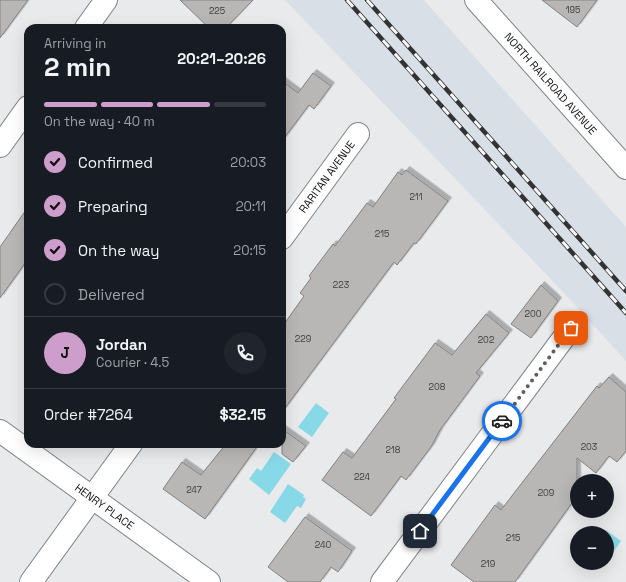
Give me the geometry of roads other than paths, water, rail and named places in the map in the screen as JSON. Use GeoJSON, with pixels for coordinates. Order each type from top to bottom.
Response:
{"type":"FeatureCollection","features":[{"type":"Feature","properties":{"kind":"street"},"geometry":{"type":"LineString","coordinates":[[89,24],[106,0]]}},
{"type":"Feature","properties":{"kind":"street","name":"NORTH RAILROAD AVENUE"},"geometry":{"type":"LineString","coordinates":[[476,0],[626,168]]}},
{"type":"Feature","properties":{"kind":"street"},"geometry":{"type":"LineString","coordinates":[[0,146],[24,113]]}},
{"type":"Feature","properties":{"kind":"street","name":"RARITAN AVENUE"},"geometry":{"type":"LineString","coordinates":[[286,233],[358,134]]}},
{"type":"Feature","properties":{"kind":"street"},"geometry":{"type":"LineString","coordinates":[[382,582],[571,328]]}},
{"type":"Feature","properties":{"kind":"street","name":"HENRY PLACE"},"geometry":{"type":"LineString","coordinates":[[0,431],[209,582]]}},
{"type":"Feature","properties":{"kind":"street"},"geometry":{"type":"LineString","coordinates":[[31,582],[128,448]]}},
{"type":"Feature","properties":{"kind":"water"},"geometry":{"type":"Polygon","coordinates":[[[316,403],[329,413],[312,437],[298,427],[316,403]]]}},
{"type":"Feature","properties":{"kind":"water"},"geometry":{"type":"Polygon","coordinates":[[[274,452],[291,464],[269,495],[249,479],[257,468],[261,471],[274,452]]]}},
{"type":"Feature","properties":{"kind":"water"},"geometry":{"type":"Polygon","coordinates":[[[288,484],[304,495],[303,497],[306,499],[301,508],[297,506],[285,523],[270,512],[288,484]]]}},
{"type":"Feature","properties":{"kind":"water"},"geometry":{"type":"Polygon","coordinates":[[[614,536],[621,541],[614,551],[614,536]]]}},
{"type":"Feature","properties":{"kind":"railway"},"geometry":{"type":"LineString","coordinates":[[347,0],[626,313]]}},
{"type":"Feature","properties":{"kind":"railway"},"geometry":{"type":"LineString","coordinates":[[367,0],[626,291]]}}]}
